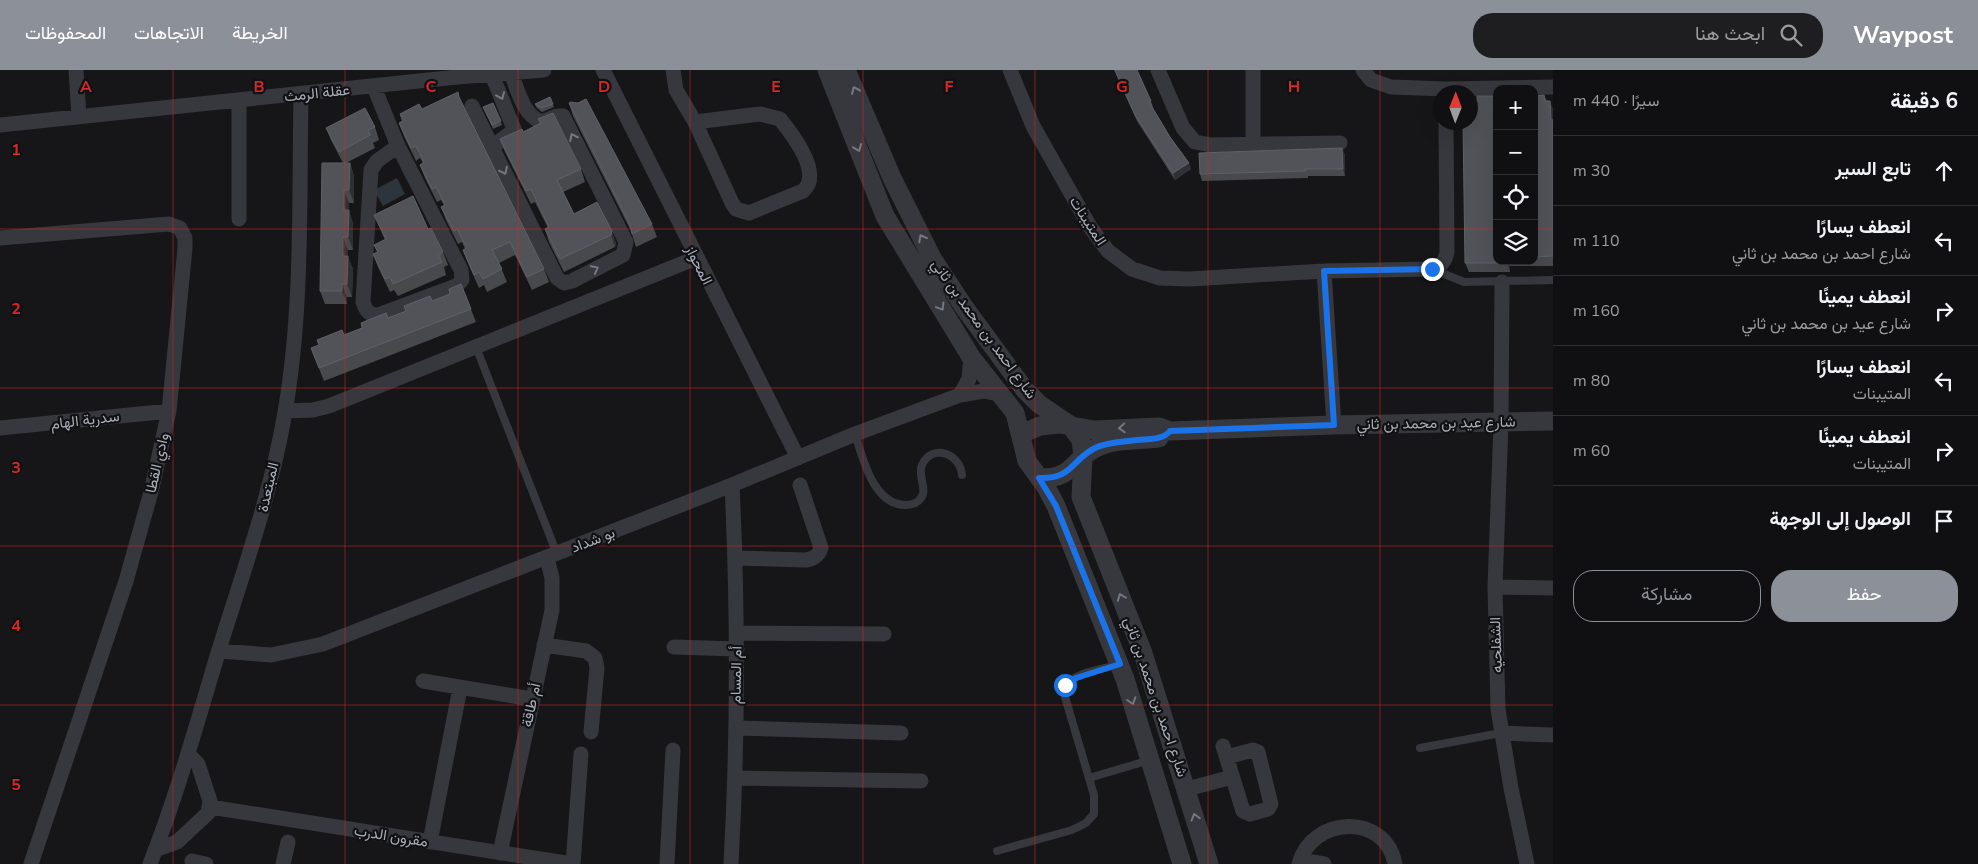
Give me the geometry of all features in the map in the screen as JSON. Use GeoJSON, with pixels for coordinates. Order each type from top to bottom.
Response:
{"type":"FeatureCollection","features":[{"type":"Feature","properties":{"kind":"street"},"geometry":{"type":"LineString","coordinates":[[76,70],[79,117]]}},
{"type":"Feature","properties":{"kind":"street","name":"عقلة الرمث"},"geometry":{"type":"LineString","coordinates":[[0,125],[374,87],[456,74],[492,75],[544,70]]}},
{"type":"Feature","properties":{"kind":"street","name":"المحواز"},"geometry":{"type":"LineString","coordinates":[[603,70],[798,458]]}},
{"type":"Feature","properties":{"kind":"street"},"geometry":{"type":"LineString","coordinates":[[673,70],[676,90],[695,122],[736,209],[749,214],[757,212],[804,192],[809,187],[810,168],[780,119],[760,114],[695,122]]}},
{"type":"Feature","properties":{"kind":"street","name":"شارع احمد بن محمد بن ثاني"},"geometry":{"type":"LineString","coordinates":[[827,70],[885,216],[971,357],[1003,395],[1015,413],[1027,461],[1056,506],[1120,664],[1182,864]]}},
{"type":"Feature","properties":{"kind":"street","name":"شارع احمد بن محمد بن ثاني"},"geometry":{"type":"LineString","coordinates":[[846,70],[892,178],[932,258],[1025,390],[1039,404],[1070,425],[1081,440],[1083,456],[1080,488],[1084,505],[1143,653],[1209,864]]}},
{"type":"Feature","properties":{"kind":"street","name":"المتيبنات"},"geometry":{"type":"LineString","coordinates":[[1010,70],[1033,126],[1090,227],[1108,251],[1132,269],[1160,278],[1324,271],[1432,269]]}},
{"type":"Feature","properties":{"kind":"street"},"geometry":{"type":"LineString","coordinates":[[1158,70],[1183,128],[1195,142],[1202,145],[1340,143]]}},
{"type":"Feature","properties":{"kind":"street"},"geometry":{"type":"LineString","coordinates":[[1253,70],[1253,144]]}},
{"type":"Feature","properties":{"kind":"street"},"geometry":{"type":"LineString","coordinates":[[1363,70],[1371,80],[1391,87],[1433,90]]}},
{"type":"Feature","properties":{"kind":"street"},"geometry":{"type":"LineString","coordinates":[[511,73],[526,110],[534,120],[542,122],[557,116],[563,116]]}},
{"type":"Feature","properties":{"kind":"street"},"geometry":{"type":"LineString","coordinates":[[492,75],[514,129],[510,135],[496,142],[493,150]]}},
{"type":"Feature","properties":{"kind":"street"},"geometry":{"type":"LineString","coordinates":[[1478,90],[1553,86]]}},
{"type":"Feature","properties":{"kind":"street"},"geometry":{"type":"LineString","coordinates":[[374,87],[398,146],[461,270],[462,280],[456,286],[378,315],[372,315],[366,310],[363,302],[371,170],[377,161],[398,146]]}},
{"type":"Feature","properties":{"kind":"street","name":"المبتعدة"},"geometry":{"type":"LineString","coordinates":[[150,864],[188,754],[253,548],[285,410],[297,302],[301,95]]}},
{"type":"Feature","properties":{"kind":"street"},"geometry":{"type":"LineString","coordinates":[[239,101],[239,219]]}},
{"type":"Feature","properties":{"kind":"street"},"geometry":{"type":"LineString","coordinates":[[472,106],[557,278],[564,283],[572,281],[623,255],[626,249],[626,242],[554,101]]}},
{"type":"Feature","properties":{"kind":"street"},"geometry":{"type":"LineString","coordinates":[[1432,269],[1444,262],[1447,252],[1446,130]]}},
{"type":"Feature","properties":{"kind":"street","name":"وادي القطا"},"geometry":{"type":"LineString","coordinates":[[0,238],[152,224],[169,224],[180,228],[185,238],[185,257],[169,411],[151,492],[126,581],[31,864]]}},
{"type":"Feature","properties":{"kind":"street"},"geometry":{"type":"LineString","coordinates":[[285,410],[312,410],[329,406],[696,258]]}},
{"type":"Feature","properties":{"kind":"street"},"geometry":{"type":"LineString","coordinates":[[1324,271],[1334,425]]}},
{"type":"Feature","properties":{"kind":"street","name":"الشفلحيه"},"geometry":{"type":"LineString","coordinates":[[1502,282],[1501,423],[1495,587],[1501,733],[1527,864]]}},
{"type":"Feature","properties":{"kind":"street"},"geometry":{"type":"LineString","coordinates":[[960,395],[969,379],[971,357]]}},
{"type":"Feature","properties":{"kind":"street","name":"بو شداد"},"geometry":{"type":"LineString","coordinates":[[219,651],[271,655],[323,644],[552,556],[856,434],[960,395],[984,391],[1003,395]]}},
{"type":"Feature","properties":{"kind":"street","name":"سدرية الهام"},"geometry":{"type":"LineString","coordinates":[[0,428],[169,411]]}},
{"type":"Feature","properties":{"kind":"street","name":"شارع عيد بن محمد بن ثاني"},"geometry":{"type":"LineString","coordinates":[[1021,434],[1050,424],[1070,425],[1094,430],[1159,427],[1170,431],[1334,425],[1553,421]]}},
{"type":"Feature","properties":{"kind":"street","name":"شارع عيد بن محمد بن ثاني"},"geometry":{"type":"LineString","coordinates":[[1039,478],[1061,475],[1074,468],[1083,456],[1102,445],[1160,438],[1170,431]]}},
{"type":"Feature","properties":{"kind":"street","name":"أم المسام"},"geometry":{"type":"LineString","coordinates":[[731,864],[736,778],[737,649],[736,558],[732,485]]}},
{"type":"Feature","properties":{"kind":"street"},"geometry":{"type":"LineString","coordinates":[[736,558],[806,560],[811,559],[820,552],[821,548],[800,485]]}},
{"type":"Feature","properties":{"kind":"street","name":"أم طاقة"},"geometry":{"type":"LineString","coordinates":[[500,852],[553,594],[552,556]]}},
{"type":"Feature","properties":{"kind":"street"},"geometry":{"type":"LineString","coordinates":[[1495,587],[1553,588]]}},
{"type":"Feature","properties":{"kind":"street"},"geometry":{"type":"LineString","coordinates":[[737,633],[884,634]]}},
{"type":"Feature","properties":{"kind":"street"},"geometry":{"type":"LineString","coordinates":[[544,645],[586,651],[595,658],[597,668],[591,732]]}},
{"type":"Feature","properties":{"kind":"street"},"geometry":{"type":"LineString","coordinates":[[674,647],[737,649]]}},
{"type":"Feature","properties":{"kind":"street"},"geometry":{"type":"LineString","coordinates":[[422,681],[532,699]]}},
{"type":"Feature","properties":{"kind":"street"},"geometry":{"type":"LineString","coordinates":[[430,842],[460,688]]}},
{"type":"Feature","properties":{"kind":"street"},"geometry":{"type":"LineString","coordinates":[[736,728],[901,733]]}},
{"type":"Feature","properties":{"kind":"street"},"geometry":{"type":"LineString","coordinates":[[1501,733],[1553,735]]}},
{"type":"Feature","properties":{"kind":"street"},"geometry":{"type":"LineString","coordinates":[[667,864],[673,750]]}},
{"type":"Feature","properties":{"kind":"street"},"geometry":{"type":"LineString","coordinates":[[1252,750],[1258,752],[1270,807],[1250,814],[1243,811],[1232,777],[1225,752],[1252,750]]}},
{"type":"Feature","properties":{"kind":"street"},"geometry":{"type":"LineString","coordinates":[[155,850],[177,842],[203,819],[210,807],[198,764],[188,754]]}},
{"type":"Feature","properties":{"kind":"street"},"geometry":{"type":"LineString","coordinates":[[572,864],[581,754]]}},
{"type":"Feature","properties":{"kind":"street"},"geometry":{"type":"LineString","coordinates":[[1187,789],[1232,777]]}},
{"type":"Feature","properties":{"kind":"street"},"geometry":{"type":"LineString","coordinates":[[736,778],[922,781]]}},
{"type":"Feature","properties":{"kind":"street","name":"مقرون الدرب"},"geometry":{"type":"LineString","coordinates":[[210,807],[572,864]]}},
{"type":"Feature","properties":{"kind":"street"},"geometry":{"type":"LineString","coordinates":[[1299,864],[1304,852],[1319,835],[1329,830],[1351,826],[1373,832],[1382,838],[1389,846],[1395,864]]}},
{"type":"Feature","properties":{"kind":"street"},"geometry":{"type":"LineString","coordinates":[[283,864],[288,842]]}},
{"type":"Feature","properties":{"kind":"street"},"geometry":{"type":"LineString","coordinates":[[1306,864],[1313,862],[1324,864]]}},
{"type":"Feature","properties":{"kind":"lane"},"geometry":{"type":"LineString","coordinates":[[1432,269],[1457,280],[1502,282],[1553,280]]}},
{"type":"Feature","properties":{"kind":"lane"},"geometry":{"type":"LineString","coordinates":[[476,347],[552,556]]}},
{"type":"Feature","properties":{"kind":"lane"},"geometry":{"type":"LineString","coordinates":[[856,434],[861,452],[880,493],[892,502],[907,505],[918,502],[922,498],[924,488],[920,471],[922,464],[931,456],[940,453],[952,456],[960,464],[962,475]]}},
{"type":"Feature","properties":{"kind":"lane"},"geometry":{"type":"LineString","coordinates":[[997,851],[1072,830],[1086,823],[1094,814],[1095,807],[1089,778],[1064,697],[1064,687],[1076,678],[1120,664]]}},
{"type":"Feature","properties":{"kind":"lane"},"geometry":{"type":"LineString","coordinates":[[1420,748],[1501,733]]}},
{"type":"Feature","properties":{"kind":"lane"},"geometry":{"type":"LineString","coordinates":[[1089,778],[1151,760]]}},
{"type":"Feature","properties":{"kind":"shaded area"},"geometry":{"type":"Polygon","coordinates":[[[397,178],[405,194],[383,206],[374,190],[397,178]]]}},
{"type":"Feature","properties":{"kind":"building"},"geometry":{"type":"Polygon","coordinates":[[[1115,70],[1137,70],[1151,101],[1149,102],[1170,137],[1189,163],[1173,173],[1135,115],[1115,70]]]}},
{"type":"Feature","properties":{"kind":"building"},"geometry":{"type":"Polygon","coordinates":[[[458,92],[544,269],[527,277],[510,242],[492,250],[502,269],[483,279],[479,272],[474,275],[463,250],[467,248],[457,229],[454,231],[441,207],[445,205],[436,187],[432,189],[420,165],[424,162],[416,146],[411,148],[399,123],[403,121],[400,114],[419,104],[422,109],[458,92]]]}},
{"type":"Feature","properties":{"kind":"building"},"geometry":{"type":"Polygon","coordinates":[[[1544,95],[1545,101],[1550,101],[1551,120],[1553,120],[1553,256],[1538,257],[1538,130],[1538,96],[1544,95]]]}},
{"type":"Feature","properties":{"kind":"building"},"geometry":{"type":"Polygon","coordinates":[[[1478,96],[1493,96],[1493,263],[1465,263],[1463,130],[1478,130],[1478,96]]]}},
{"type":"Feature","properties":{"kind":"building"},"geometry":{"type":"Polygon","coordinates":[[[550,97],[553,104],[541,108],[535,104],[550,97]]]}},
{"type":"Feature","properties":{"kind":"building"},"geometry":{"type":"Polygon","coordinates":[[[586,99],[652,224],[632,234],[630,225],[569,103],[578,103],[586,99]]]}},
{"type":"Feature","properties":{"kind":"building"},"geometry":{"type":"Polygon","coordinates":[[[493,103],[501,121],[492,125],[483,107],[493,103]]]}},
{"type":"Feature","properties":{"kind":"building"},"geometry":{"type":"Polygon","coordinates":[[[365,108],[375,127],[368,130],[370,135],[339,152],[326,128],[365,108]]]}},
{"type":"Feature","properties":{"kind":"building"},"geometry":{"type":"Polygon","coordinates":[[[553,113],[581,169],[557,180],[574,214],[597,202],[612,231],[611,235],[560,259],[545,229],[549,227],[531,189],[526,191],[500,139],[522,129],[523,132],[541,123],[538,119],[553,113]]]}},
{"type":"Feature","properties":{"kind":"building"},"geometry":{"type":"Polygon","coordinates":[[[1342,148],[1343,169],[1200,174],[1199,153],[1342,148]]]}},
{"type":"Feature","properties":{"kind":"building"},"geometry":{"type":"Polygon","coordinates":[[[322,163],[350,163],[349,190],[344,190],[344,210],[349,210],[348,237],[343,237],[343,256],[348,256],[347,284],[342,284],[342,291],[320,291],[322,163]]]}},
{"type":"Feature","properties":{"kind":"building"},"geometry":{"type":"Polygon","coordinates":[[[413,196],[428,229],[431,228],[443,252],[438,255],[442,262],[393,284],[390,277],[385,279],[373,254],[378,252],[374,245],[386,239],[374,215],[413,196]]]}},
{"type":"Feature","properties":{"kind":"building"},"geometry":{"type":"Polygon","coordinates":[[[461,284],[471,309],[319,368],[311,348],[319,345],[317,340],[342,330],[344,335],[362,328],[361,323],[386,313],[388,318],[406,311],[404,306],[430,296],[432,301],[450,294],[449,289],[461,284]]]}},
{"type":"Feature","properties":{"kind":"route"},"geometry":{"type":"LineString","coordinates":[[1065,685],[1076,678],[1120,664],[1056,506],[1039,478],[1054,478],[1068,472],[1074,468],[1083,456],[1102,445],[1160,438],[1167,435],[1170,431],[1334,425],[1324,271],[1432,269]]}}]}
